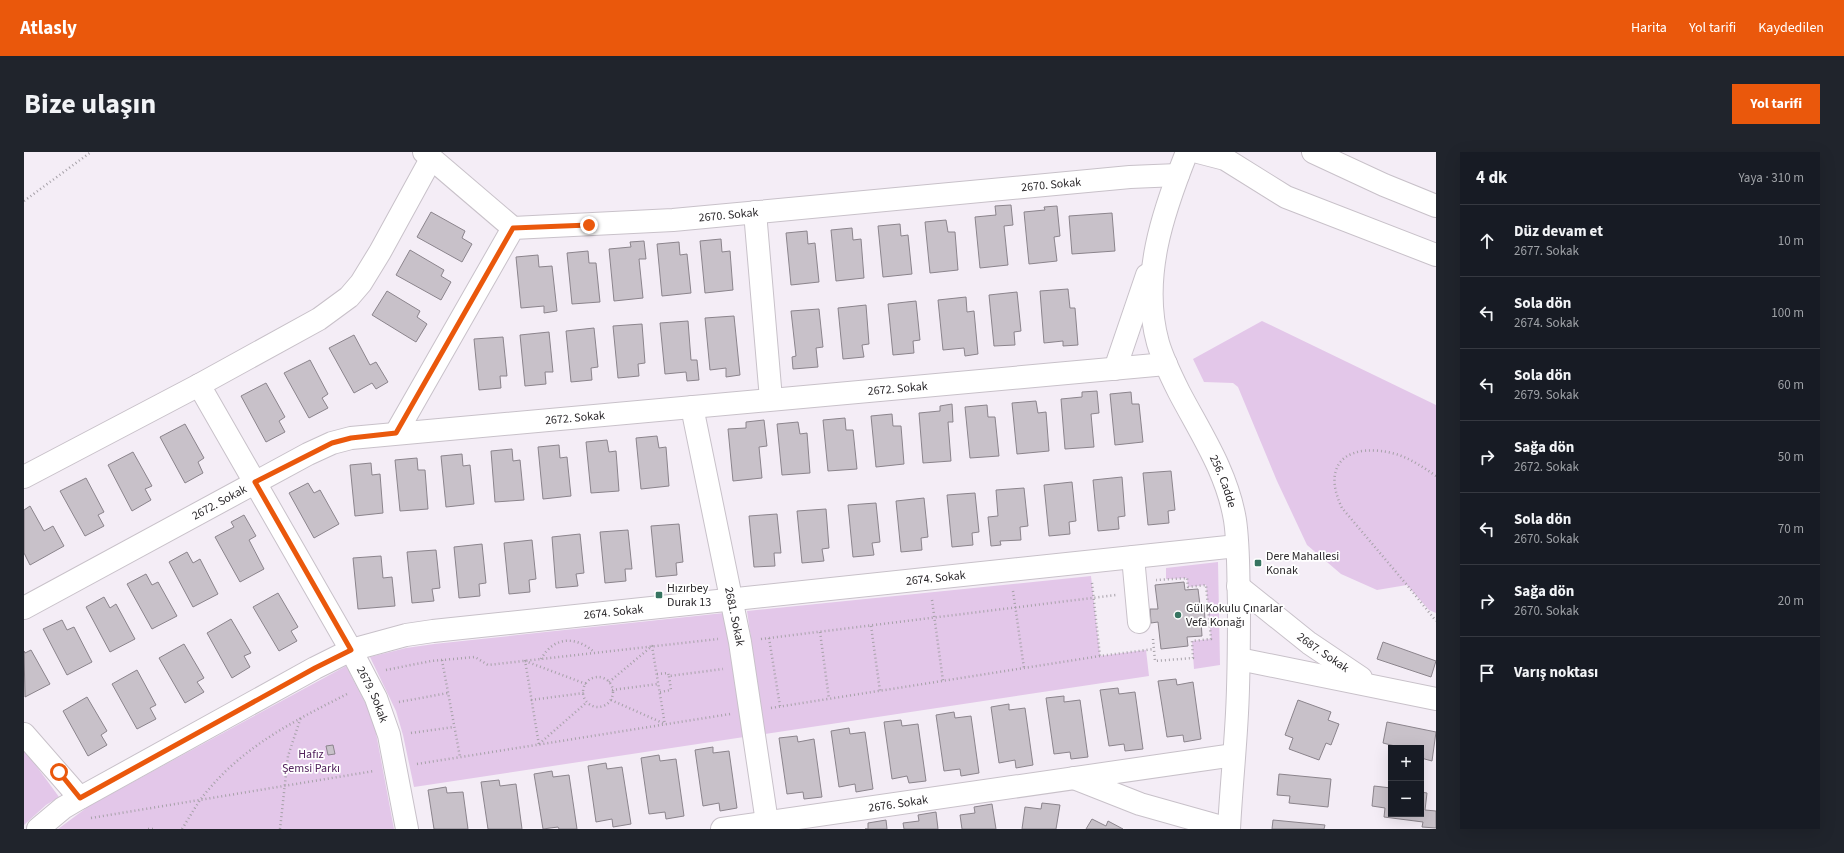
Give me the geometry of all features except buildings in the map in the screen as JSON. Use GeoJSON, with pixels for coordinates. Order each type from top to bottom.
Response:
{"type":"FeatureCollection","features":[{"type":"Feature","properties":{"kind":"street","name":"256. Cadde"},"geometry":{"type":"LineString","coordinates":[[1187,152],[1178,175],[1156,248],[1152,296],[1153,319],[1158,343],[1166,364],[1179,392],[1208,443],[1226,484],[1235,522],[1237,546],[1239,659],[1229,829]]}},
{"type":"Feature","properties":{"kind":"street"},"geometry":{"type":"LineString","coordinates":[[1198,152],[1225,159],[1286,196],[1436,255]]}},
{"type":"Feature","properties":{"kind":"street"},"geometry":{"type":"LineString","coordinates":[[1313,152],[1384,185],[1436,206]]}},
{"type":"Feature","properties":{"kind":"street"},"geometry":{"type":"LineString","coordinates":[[24,477],[199,385],[319,319],[349,297],[371,267],[428,156],[513,228],[396,433]]}},
{"type":"Feature","properties":{"kind":"street","name":"2670. Sokak"},"geometry":{"type":"LineString","coordinates":[[513,228],[630,223],[1130,177],[1178,175]]}},
{"type":"Feature","properties":{"kind":"street"},"geometry":{"type":"LineString","coordinates":[[755,212],[771,399]]}},
{"type":"Feature","properties":{"kind":"street"},"geometry":{"type":"LineString","coordinates":[[1115,369],[1156,248]]}},
{"type":"Feature","properties":{"kind":"street","name":"2672. Sokak"},"geometry":{"type":"LineString","coordinates":[[24,608],[255,482],[332,443],[351,438],[1166,364]]}},
{"type":"Feature","properties":{"kind":"street","name":"2679. Sokak"},"geometry":{"type":"LineString","coordinates":[[199,385],[366,678],[381,711],[389,736],[407,829]]}},
{"type":"Feature","properties":{"kind":"street","name":"2681. Sokak"},"geometry":{"type":"LineString","coordinates":[[692,407],[731,600],[748,638],[743,666],[767,826]]}},
{"type":"Feature","properties":{"kind":"street","name":"2674. Sokak"},"geometry":{"type":"LineString","coordinates":[[38,829],[63,808],[80,798],[315,668],[351,650],[399,637],[433,631],[1237,546]]}},
{"type":"Feature","properties":{"kind":"street"},"geometry":{"type":"LineString","coordinates":[[1133,557],[1139,622]]}},
{"type":"Feature","properties":{"kind":"street","name":"2687. Sokak"},"geometry":{"type":"LineString","coordinates":[[1238,586],[1309,643],[1372,686]]}},
{"type":"Feature","properties":{"kind":"street","name":"2687. Sokak"},"geometry":{"type":"LineString","coordinates":[[1239,659],[1436,699]]}},
{"type":"Feature","properties":{"kind":"street"},"geometry":{"type":"LineString","coordinates":[[24,734],[80,798]]}},
{"type":"Feature","properties":{"kind":"street","name":"2676. Sokak"},"geometry":{"type":"LineString","coordinates":[[722,829],[767,826],[1074,778],[1234,755]]}},
{"type":"Feature","properties":{"kind":"street","name":"2676. Sokak"},"geometry":{"type":"LineString","coordinates":[[1074,778],[1140,804],[1229,829]]}},
{"type":"Feature","properties":{"kind":"street","name":"2676. Sokak"},"geometry":{"type":"LineString","coordinates":[[1140,804],[1170,829]]}},
{"type":"Feature","properties":{"kind":"path"},"geometry":{"type":"LineString","coordinates":[[24,201],[91,152]]}},
{"type":"Feature","properties":{"kind":"path"},"geometry":{"type":"LineString","coordinates":[[1436,476],[1416,462],[1397,455],[1370,450],[1356,452],[1346,457],[1338,466],[1334,475],[1333,484],[1342,508],[1436,621]]}},
{"type":"Feature","properties":{"kind":"path"},"geometry":{"type":"LineString","coordinates":[[1091,576],[1100,656]]}},
{"type":"Feature","properties":{"kind":"path"},"geometry":{"type":"LineString","coordinates":[[384,670],[475,656],[488,665],[652,646],[748,638],[769,638],[1094,598],[1136,587],[1187,578],[1188,587],[1206,585],[1211,639],[1192,641],[1193,658],[1155,662],[1152,634],[1139,622]]}},
{"type":"Feature","properties":{"kind":"path"},"geometry":{"type":"LineString","coordinates":[[1013,590],[1024,668]]}},
{"type":"Feature","properties":{"kind":"path"},"geometry":{"type":"LineString","coordinates":[[932,598],[943,681]]}},
{"type":"Feature","properties":{"kind":"path"},"geometry":{"type":"LineString","coordinates":[[1209,612],[1220,611]]}},
{"type":"Feature","properties":{"kind":"path"},"geometry":{"type":"LineString","coordinates":[[870,626],[880,691]]}},
{"type":"Feature","properties":{"kind":"path"},"geometry":{"type":"LineString","coordinates":[[820,632],[829,698]]}},
{"type":"Feature","properties":{"kind":"path"},"geometry":{"type":"LineString","coordinates":[[769,638],[780,706]]}},
{"type":"Feature","properties":{"kind":"path"},"geometry":{"type":"LineString","coordinates":[[541,659],[551,647],[560,642],[569,640],[579,642],[594,653]]}},
{"type":"Feature","properties":{"kind":"path"},"geometry":{"type":"LineString","coordinates":[[652,646],[665,725]]}},
{"type":"Feature","properties":{"kind":"path"},"geometry":{"type":"LineString","coordinates":[[609,682],[652,646]]}},
{"type":"Feature","properties":{"kind":"path"},"geometry":{"type":"LineString","coordinates":[[87,819],[396,767],[829,698],[1154,649]]}},
{"type":"Feature","properties":{"kind":"path"},"geometry":{"type":"LineString","coordinates":[[442,660],[460,757]]}},
{"type":"Feature","properties":{"kind":"path"},"geometry":{"type":"LineString","coordinates":[[524,660],[586,684]]}},
{"type":"Feature","properties":{"kind":"path"},"geometry":{"type":"LineString","coordinates":[[524,660],[539,745]]}},
{"type":"Feature","properties":{"kind":"path"},"geometry":{"type":"LineString","coordinates":[[657,674],[668,673],[669,676],[743,666]]}},
{"type":"Feature","properties":{"kind":"path"},"geometry":{"type":"LineString","coordinates":[[660,692],[671,690],[669,676]]}},
{"type":"Feature","properties":{"kind":"path"},"geometry":{"type":"LineString","coordinates":[[595,677],[605,679],[609,682],[612,690],[611,700],[603,706],[598,706],[588,702],[584,693],[586,684],[595,677]]}},
{"type":"Feature","properties":{"kind":"path"},"geometry":{"type":"LineString","coordinates":[[612,690],[658,684]]}},
{"type":"Feature","properties":{"kind":"path"},"geometry":{"type":"LineString","coordinates":[[182,829],[200,800],[223,774],[244,755],[272,734],[301,717],[351,692]]}},
{"type":"Feature","properties":{"kind":"path"},"geometry":{"type":"LineString","coordinates":[[393,703],[448,693]]}},
{"type":"Feature","properties":{"kind":"path"},"geometry":{"type":"LineString","coordinates":[[531,700],[584,693]]}},
{"type":"Feature","properties":{"kind":"path"},"geometry":{"type":"LineString","coordinates":[[611,700],[665,725]]}},
{"type":"Feature","properties":{"kind":"path"},"geometry":{"type":"LineString","coordinates":[[539,745],[588,702]]}},
{"type":"Feature","properties":{"kind":"path"},"geometry":{"type":"LineString","coordinates":[[280,829],[288,756],[301,717]]}},
{"type":"Feature","properties":{"kind":"path"},"geometry":{"type":"LineString","coordinates":[[410,733],[454,727]]}},
{"type":"Feature","properties":{"kind":"path"},"geometry":{"type":"LineString","coordinates":[[148,829],[155,829]]}},
{"type":"Feature","properties":{"kind":"green space"},"geometry":{"type":"Polygon","coordinates":[[[1262,321],[1436,405],[1436,613],[1429,610],[1407,585],[1377,590],[1341,574],[1307,545],[1277,481],[1238,387],[1233,383],[1204,382],[1193,359],[1262,321]]]}},
{"type":"Feature","properties":{"kind":"green space"},"geometry":{"type":"Polygon","coordinates":[[[1218,562],[1220,665],[1194,669],[1192,641],[1211,639],[1206,585],[1188,587],[1187,578],[1166,579],[1166,568],[1218,562]]]}},
{"type":"Feature","properties":{"kind":"green space"},"geometry":{"type":"Polygon","coordinates":[[[1091,576],[1100,656],[1146,650],[1149,676],[765,734],[747,611],[1091,576]]]}},
{"type":"Feature","properties":{"kind":"green space"},"geometry":{"type":"Polygon","coordinates":[[[724,613],[744,737],[414,787],[403,735],[396,711],[370,657],[406,648],[434,644],[724,613]]]}},
{"type":"Feature","properties":{"kind":"green space","name":"Hafız Şemsi Parkı"},"geometry":{"type":"Polygon","coordinates":[[[346,666],[369,710],[376,733],[394,829],[58,829],[89,806],[346,666]]]}},
{"type":"Feature","properties":{"kind":"green space"},"geometry":{"type":"Polygon","coordinates":[[[24,749],[59,797],[46,805],[24,825],[24,749]]]}},
{"type":"Feature","properties":{"kind":"place","name":"Dere Mahallesi Konak"},"geometry":{"type":"Point","coordinates":[1258,563]}},
{"type":"Feature","properties":{"kind":"place","name":"Hızırbey Durak 13"},"geometry":{"type":"Point","coordinates":[659,595]}},
{"type":"Feature","properties":{"kind":"place","name":"Gül Kokulu Çınarlar Vefa Konağı"},"geometry":{"type":"Point","coordinates":[1178,615]}},
{"type":"Feature","properties":{"kind":"route"},"geometry":{"type":"LineString","coordinates":[[59,772],[80,798],[333,658],[351,650],[255,482],[332,443],[370,435],[396,433],[513,228],[589,225]]}}]}
